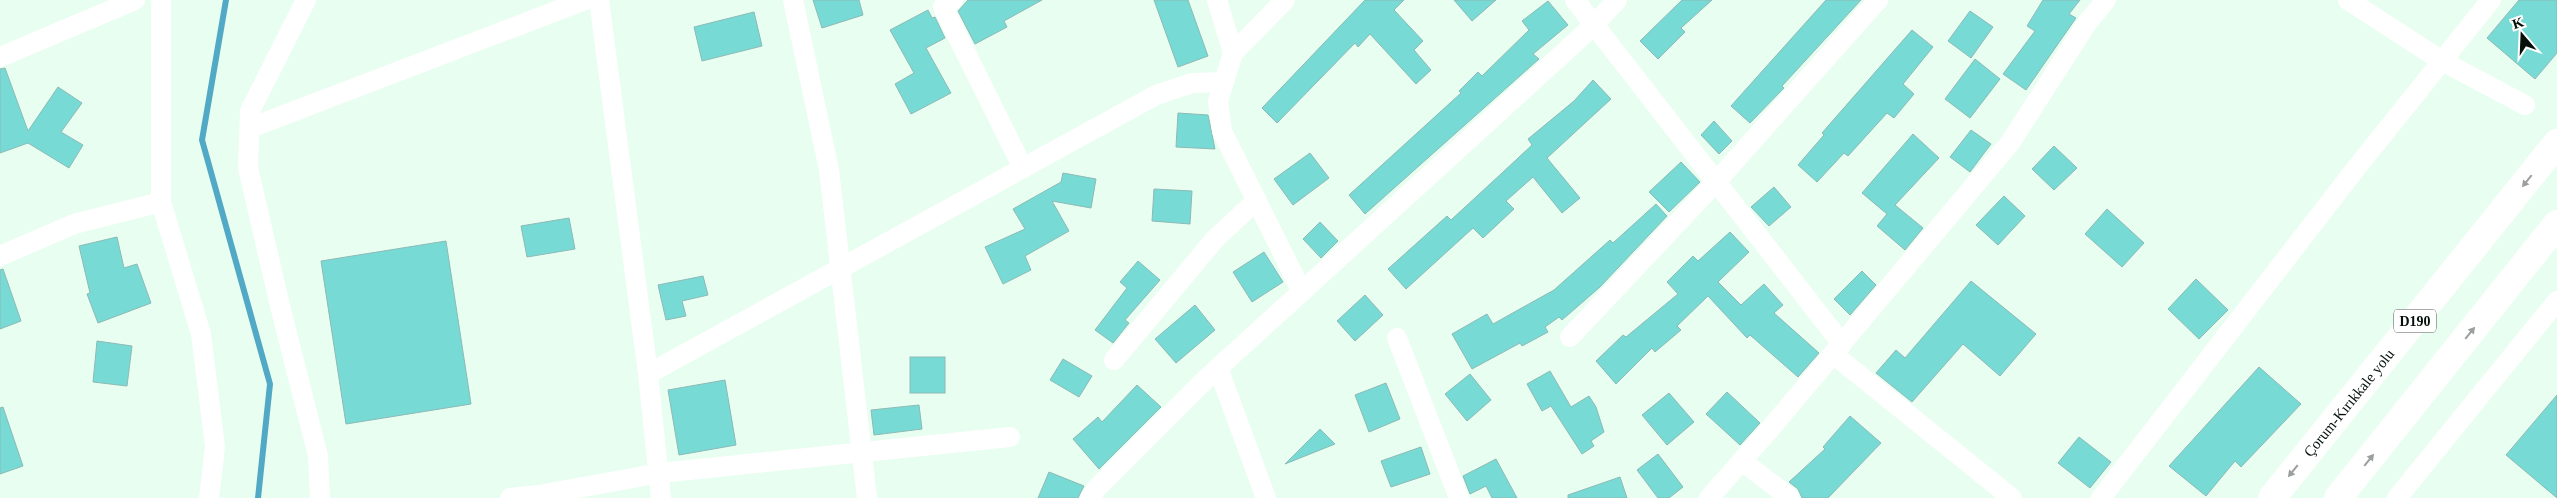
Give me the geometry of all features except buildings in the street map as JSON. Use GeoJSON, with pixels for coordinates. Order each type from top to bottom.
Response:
{"type":"FeatureCollection","features":[{"type":"Feature","properties":{"kind":"highway","name":"Çorum-Kırıkkale yolu"},"geometry":{"type":"LineString","coordinates":[[2272,498],[2557,143]]}},
{"type":"Feature","properties":{"kind":"highway"},"geometry":{"type":"LineString","coordinates":[[2338,498],[2557,224]]}},
{"type":"Feature","properties":{"kind":"street"},"geometry":{"type":"LineString","coordinates":[[0,57],[135,0]]}},
{"type":"Feature","properties":{"kind":"street"},"geometry":{"type":"LineString","coordinates":[[161,0],[161,202],[201,334],[215,447],[209,498]]}},
{"type":"Feature","properties":{"kind":"street"},"geometry":{"type":"LineString","coordinates":[[306,0],[250,111],[248,168],[318,456],[320,498]]}},
{"type":"Feature","properties":{"kind":"street"},"geometry":{"type":"LineString","coordinates":[[250,128],[585,0]]}},
{"type":"Feature","properties":{"kind":"street"},"geometry":{"type":"LineString","coordinates":[[599,0],[648,374],[660,473],[661,498]]}},
{"type":"Feature","properties":{"kind":"street"},"geometry":{"type":"LineString","coordinates":[[793,0],[829,170],[867,498]]}},
{"type":"Feature","properties":{"kind":"street"},"geometry":{"type":"LineString","coordinates":[[953,0],[943,6],[1023,168]]}},
{"type":"Feature","properties":{"kind":"street"},"geometry":{"type":"LineString","coordinates":[[1217,0],[1233,53]]}},
{"type":"Feature","properties":{"kind":"street"},"geometry":{"type":"LineString","coordinates":[[1285,0],[1233,53],[1218,100],[1222,130],[1302,292]]}},
{"type":"Feature","properties":{"kind":"street"},"geometry":{"type":"LineString","coordinates":[[1575,0],[1593,26],[1715,183],[1838,349],[2012,498]]}},
{"type":"Feature","properties":{"kind":"street"},"geometry":{"type":"LineString","coordinates":[[1090,498],[1097,488],[1218,368],[1593,26],[1617,0]]}},
{"type":"Feature","properties":{"kind":"street"},"geometry":{"type":"LineString","coordinates":[[1570,337],[1715,183],[1878,0]]}},
{"type":"Feature","properties":{"kind":"street"},"geometry":{"type":"LineString","coordinates":[[1709,498],[1838,349],[2010,143],[2087,23],[2106,0]]}},
{"type":"Feature","properties":{"kind":"street"},"geometry":{"type":"LineString","coordinates":[[2348,0],[2442,61],[2524,105]]}},
{"type":"Feature","properties":{"kind":"street"},"geometry":{"type":"LineString","coordinates":[[2101,498],[2491,0]]}},
{"type":"Feature","properties":{"kind":"street"},"geometry":{"type":"LineString","coordinates":[[648,374],[1156,95],[1192,83],[1224,82]]}},
{"type":"Feature","properties":{"kind":"street"},"geometry":{"type":"LineString","coordinates":[[1114,360],[1214,238],[1257,200]]}},
{"type":"Feature","properties":{"kind":"street"},"geometry":{"type":"LineString","coordinates":[[0,256],[74,224],[161,202]]}},
{"type":"Feature","properties":{"kind":"street"},"geometry":{"type":"LineString","coordinates":[[2397,498],[2557,301]]}},
{"type":"Feature","properties":{"kind":"street"},"geometry":{"type":"LineString","coordinates":[[1397,338],[1459,498]]}},
{"type":"Feature","properties":{"kind":"street"},"geometry":{"type":"LineString","coordinates":[[1218,368],[1266,498]]}},
{"type":"Feature","properties":{"kind":"street"},"geometry":{"type":"LineString","coordinates":[[510,498],[539,497],[660,473],[1010,437]]}},
{"type":"Feature","properties":{"kind":"street"},"geometry":{"type":"LineString","coordinates":[[1742,461],[1790,498]]}},
{"type":"Feature","properties":{"kind":"waterway"},"geometry":{"type":"LineString","coordinates":[[226,0],[202,140],[270,384],[258,498]]}}]}
